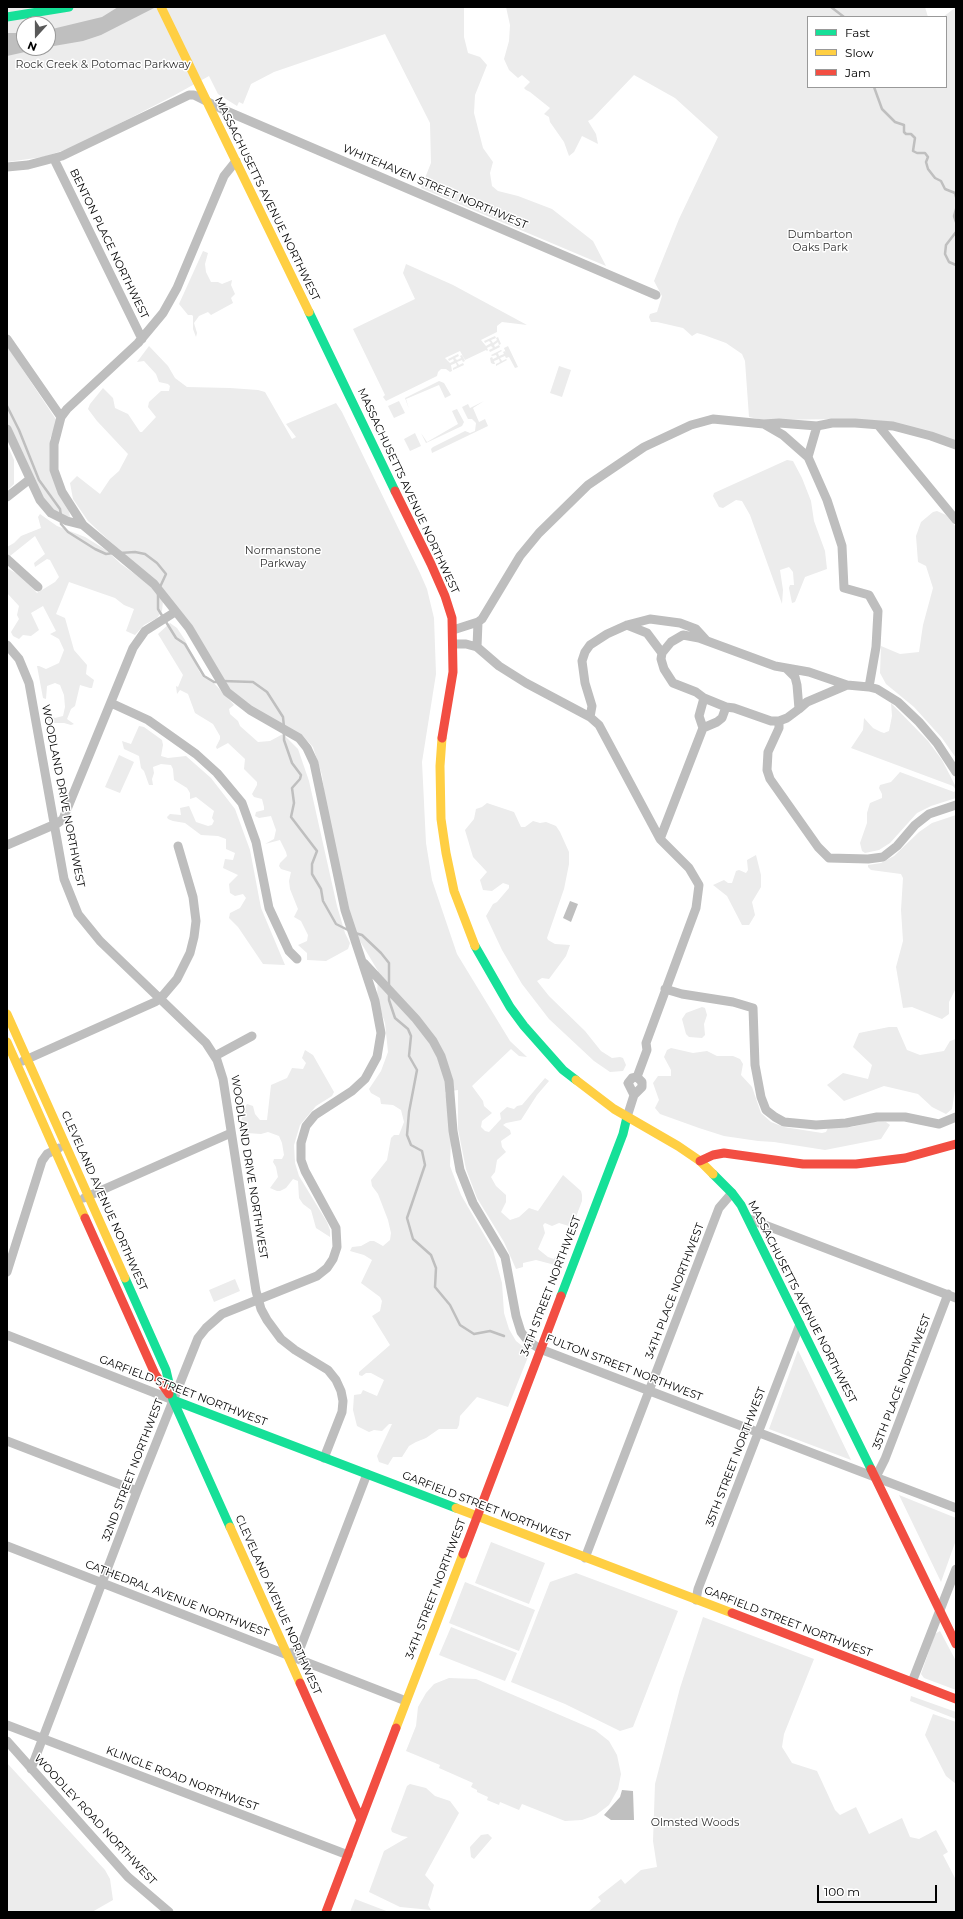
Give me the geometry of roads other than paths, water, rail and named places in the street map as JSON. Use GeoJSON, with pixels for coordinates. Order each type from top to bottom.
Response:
{"type":"FeatureCollection","features":[{"type":"Feature","properties":{"kind":"main road"},"geometry":{"type":"LineString","coordinates":[[7,17],[46,12],[69,7]]}},
{"type":"Feature","properties":{"kind":"main road","name":"MASSACHUSETTS AVENUE NORTHWEST"},"geometry":{"type":"LineString","coordinates":[[161,7],[436,573],[450,610],[453,630],[453,672],[441,744],[440,797],[443,839],[449,869],[465,922],[488,972],[524,1026],[564,1071],[600,1099],[627,1117],[678,1146],[700,1161],[732,1193],[749,1219],[876,1477],[956,1644]]}},
{"type":"Feature","properties":{"kind":"main road","name":"CLEVELAND AVENUE NORTHWEST"},"geometry":{"type":"LineString","coordinates":[[7,1014],[166,1370],[173,1400]]}},
{"type":"Feature","properties":{"kind":"main road","name":"CLEVELAND AVENUE NORTHWEST"},"geometry":{"type":"LineString","coordinates":[[7,1042],[155,1374],[173,1400],[361,1820]]}},
{"type":"Feature","properties":{"kind":"main road","name":"34TH STREET NORTHWEST"},"geometry":{"type":"LineString","coordinates":[[326,1912],[622,1134],[627,1117]]}},
{"type":"Feature","properties":{"kind":"main road"},"geometry":{"type":"LineString","coordinates":[[700,1161],[713,1155],[724,1153],[803,1164],[856,1164],[905,1158],[956,1144]]}},
{"type":"Feature","properties":{"kind":"main road"},"geometry":{"type":"LineString","coordinates":[[118,1291],[128,1286]]}},
{"type":"Feature","properties":{"kind":"main road","name":"GARFIELD STREET NORTHWEST"},"geometry":{"type":"LineString","coordinates":[[173,1400],[956,1699]]}},
{"type":"Feature","properties":{"kind":"street","name":"WHITEHAVEN STREET NORTHWEST"},"geometry":{"type":"LineString","coordinates":[[7,167],[28,165],[54,159],[189,95],[194,95],[224,110],[656,294]]}},
{"type":"Feature","properties":{"kind":"street","name":"BENTON PLACE NORTHWEST"},"geometry":{"type":"LineString","coordinates":[[54,159],[142,339]]}},
{"type":"Feature","properties":{"kind":"street"},"geometry":{"type":"LineString","coordinates":[[7,339],[61,417],[67,409],[142,339],[171,301],[224,176],[236,161]]}},
{"type":"Feature","properties":{"kind":"street","name":"32ND STREET NORTHWEST"},"geometry":{"type":"LineString","coordinates":[[31,1769],[137,1491],[194,1347],[203,1332],[222,1314],[317,1276],[330,1265],[336,1251],[338,1238],[336,1228],[302,1164],[301,1143],[306,1126],[315,1115],[357,1087],[369,1072],[377,1056],[381,1037],[380,1021],[362,961],[351,932],[340,890],[314,763],[305,744],[284,728],[246,708],[230,695],[220,682],[189,628],[167,617],[162,593],[154,584],[84,524],[62,492],[54,470],[54,444],[61,417]]}},
{"type":"Feature","properties":{"kind":"street"},"geometry":{"type":"LineString","coordinates":[[453,630],[478,622],[485,616],[520,556],[539,533],[588,485],[644,447],[675,432],[714,419],[764,424],[779,423],[816,426],[832,423],[878,425],[907,430],[956,445]]}},
{"type":"Feature","properties":{"kind":"street"},"geometry":{"type":"LineString","coordinates":[[764,424],[783,435],[808,458],[827,500],[842,546],[844,588],[869,595],[878,611],[876,647],[869,686]]}},
{"type":"Feature","properties":{"kind":"street"},"geometry":{"type":"LineString","coordinates":[[878,425],[956,520]]}},
{"type":"Feature","properties":{"kind":"street"},"geometry":{"type":"LineString","coordinates":[[808,458],[816,426]]}},
{"type":"Feature","properties":{"kind":"street"},"geometry":{"type":"LineString","coordinates":[[7,429],[40,500],[51,513],[58,518],[67,522],[84,524]]}},
{"type":"Feature","properties":{"kind":"street"},"geometry":{"type":"LineString","coordinates":[[7,497],[30,479]]}},
{"type":"Feature","properties":{"kind":"street"},"geometry":{"type":"LineString","coordinates":[[7,559],[38,587]]}},
{"type":"Feature","properties":{"kind":"street"},"geometry":{"type":"LineString","coordinates":[[7,845],[62,820],[68,811],[134,648],[145,631],[167,617]]}},
{"type":"Feature","properties":{"kind":"street"},"geometry":{"type":"LineString","coordinates":[[590,718],[592,706],[585,683],[582,661],[585,652],[590,645],[607,634],[650,619],[680,623],[696,629],[707,641]]}},
{"type":"Feature","properties":{"kind":"street"},"geometry":{"type":"LineString","coordinates":[[477,647],[478,622]]}},
{"type":"Feature","properties":{"kind":"street"},"geometry":{"type":"LineString","coordinates":[[627,626],[647,633],[662,653]]}},
{"type":"Feature","properties":{"kind":"street"},"geometry":{"type":"LineString","coordinates":[[847,685],[807,702],[799,709],[779,721],[771,721],[734,708],[726,707],[704,698],[696,692],[673,683],[664,669],[661,659],[662,653],[671,642],[683,635],[707,641],[775,666],[809,672],[847,685],[869,686],[888,694],[907,710],[936,741],[956,772]]}},
{"type":"Feature","properties":{"kind":"street"},"geometry":{"type":"LineString","coordinates":[[453,644],[466,644],[477,647],[499,666],[526,683],[590,718],[599,725],[660,839],[689,868],[699,885],[696,908],[646,1043],[641,1048],[633,1078],[628,1086],[634,1095]]}},
{"type":"Feature","properties":{"kind":"street","name":"WOODLAND DRIVE NORTHWEST"},"geometry":{"type":"LineString","coordinates":[[7,645],[19,659],[28,678],[64,879],[78,914],[100,941],[206,1043],[215,1056],[223,1079],[258,1299],[267,1320],[281,1339],[295,1350],[326,1368],[333,1375],[339,1385],[343,1401],[342,1412],[324,1458]]}},
{"type":"Feature","properties":{"kind":"street"},"geometry":{"type":"LineString","coordinates":[[787,669],[795,677],[799,709]]}},
{"type":"Feature","properties":{"kind":"street"},"geometry":{"type":"LineString","coordinates":[[704,698],[699,716],[704,728]]}},
{"type":"Feature","properties":{"kind":"street"},"geometry":{"type":"LineString","coordinates":[[111,703],[144,718],[196,754],[217,773],[242,803],[256,842],[269,908],[289,952],[297,959]]}},
{"type":"Feature","properties":{"kind":"street"},"geometry":{"type":"LineString","coordinates":[[660,839],[704,728],[722,718],[726,707]]}},
{"type":"Feature","properties":{"kind":"street"},"geometry":{"type":"LineString","coordinates":[[779,721],[779,728],[768,752],[767,770],[770,779],[818,847],[829,858],[868,859],[883,857],[897,846],[915,825],[928,814],[956,805]]}},
{"type":"Feature","properties":{"kind":"street"},"geometry":{"type":"LineString","coordinates":[[17,1064],[160,999],[184,969],[192,948],[195,932],[194,903],[178,846]]}},
{"type":"Feature","properties":{"kind":"street","name":"FULTON STREET NORTHWEST"},"geometry":{"type":"LineString","coordinates":[[362,961],[391,991],[433,1041],[442,1059],[450,1088],[455,1149],[464,1182],[476,1210],[506,1260],[515,1313],[521,1332],[528,1341],[540,1349],[956,1508]]}},
{"type":"Feature","properties":{"kind":"street"},"geometry":{"type":"LineString","coordinates":[[665,989],[682,994],[733,1002],[753,1008],[754,1065],[761,1097],[766,1110],[774,1117],[784,1122],[816,1125],[846,1123],[877,1117],[905,1118],[939,1124],[956,1117]]}},
{"type":"Feature","properties":{"kind":"street"},"geometry":{"type":"LineString","coordinates":[[215,1056],[252,1036]]}},
{"type":"Feature","properties":{"kind":"street"},"geometry":{"type":"LineString","coordinates":[[627,1117],[634,1095],[642,1087],[642,1082],[633,1078]]}},
{"type":"Feature","properties":{"kind":"street"},"geometry":{"type":"LineString","coordinates":[[78,1201],[231,1133]]}},
{"type":"Feature","properties":{"kind":"street"},"geometry":{"type":"LineString","coordinates":[[7,1272],[42,1161],[47,1154],[66,1144]]}},
{"type":"Feature","properties":{"kind":"street","name":"34TH PLACE NORTHWEST"},"geometry":{"type":"LineString","coordinates":[[585,1558],[719,1208],[732,1193]]}},
{"type":"Feature","properties":{"kind":"street"},"geometry":{"type":"LineString","coordinates":[[749,1219],[952,1296]]}},
{"type":"Feature","properties":{"kind":"street","name":"35TH PLACE NORTHWEST"},"geometry":{"type":"LineString","coordinates":[[876,1477],[885,1459],[952,1296]]}},
{"type":"Feature","properties":{"kind":"street","name":"35TH STREET NORTHWEST"},"geometry":{"type":"LineString","coordinates":[[696,1600],[698,1589],[800,1324]]}},
{"type":"Feature","properties":{"kind":"street","name":"GARFIELD STREET NORTHWEST"},"geometry":{"type":"LineString","coordinates":[[7,1335],[173,1400]]}},
{"type":"Feature","properties":{"kind":"street"},"geometry":{"type":"LineString","coordinates":[[7,1441],[137,1491]]}},
{"type":"Feature","properties":{"kind":"street"},"geometry":{"type":"LineString","coordinates":[[286,1654],[295,1652],[300,1648],[367,1474]]}},
{"type":"Feature","properties":{"kind":"street","name":"CATHEDRAL AVENUE NORTHWEST"},"geometry":{"type":"LineString","coordinates":[[7,1546],[406,1701]]}},
{"type":"Feature","properties":{"kind":"street"},"geometry":{"type":"LineString","coordinates":[[912,1682],[956,1569]]}},
{"type":"Feature","properties":{"kind":"street","name":"KLINGLE ROAD NORTHWEST"},"geometry":{"type":"LineString","coordinates":[[7,1725],[348,1856]]}},
{"type":"Feature","properties":{"kind":"street","name":"WOODLEY ROAD NORTHWEST"},"geometry":{"type":"LineString","coordinates":[[7,1742],[128,1877],[169,1912]]}},
{"type":"Feature","properties":{"kind":"waterway"},"geometry":{"type":"LineString","coordinates":[[831,7],[843,16]]}},
{"type":"Feature","properties":{"kind":"waterway"},"geometry":{"type":"LineString","coordinates":[[874,88],[882,109],[895,122],[904,125],[904,132],[906,134],[911,134],[915,138],[913,151],[917,153],[925,153],[928,157],[926,162],[928,169],[935,178],[941,181],[945,189],[955,193],[956,197]]}},
{"type":"Feature","properties":{"kind":"waterway"},"geometry":{"type":"LineString","coordinates":[[956,209],[954,216],[956,222]]}},
{"type":"Feature","properties":{"kind":"waterway"},"geometry":{"type":"LineString","coordinates":[[956,232],[946,245],[945,254],[949,262],[956,265]]}},
{"type":"Feature","properties":{"kind":"waterway"},"geometry":{"type":"LineString","coordinates":[[7,406],[19,430],[39,480],[60,509],[61,516]]}},
{"type":"Feature","properties":{"kind":"waterway"},"geometry":{"type":"LineString","coordinates":[[61,521],[61,524],[68,532],[95,549],[106,554],[113,553]]}},
{"type":"Feature","properties":{"kind":"waterway"},"geometry":{"type":"LineString","coordinates":[[120,553],[135,552],[145,554],[157,563],[166,574],[160,587]]}},
{"type":"Feature","properties":{"kind":"waterway"},"geometry":{"type":"LineString","coordinates":[[158,592],[158,609],[176,638],[185,644],[204,676],[214,682],[218,682]]}},
{"type":"Feature","properties":{"kind":"waterway"},"geometry":{"type":"LineString","coordinates":[[223,681],[253,682],[267,692],[283,717],[284,727]]}},
{"type":"Feature","properties":{"kind":"waterway"},"geometry":{"type":"LineString","coordinates":[[284,732],[284,740],[292,763],[301,775],[300,779],[292,788],[294,803],[291,817],[317,851],[312,864],[312,874],[321,889],[323,901],[336,924],[350,931]]}},
{"type":"Feature","properties":{"kind":"waterway"},"geometry":{"type":"LineString","coordinates":[[355,933],[362,935],[389,963],[389,986]]}},
{"type":"Feature","properties":{"kind":"waterway"},"geometry":{"type":"LineString","coordinates":[[389,995],[389,1000],[395,1018],[408,1029],[411,1036],[409,1056],[417,1070],[409,1112],[407,1135],[411,1145],[422,1151],[425,1165],[407,1218],[413,1239],[431,1255],[436,1268],[435,1287],[450,1305],[460,1325],[474,1334],[490,1331],[504,1336]]}},
{"type":"Feature","properties":{"kind":"park label","name":"Rock Creek & Potomac Parkway"},"geometry":{"type":"Point","coordinates":[103,65]}},
{"type":"Feature","properties":{"kind":"park label","name":"Dumbarton Oaks Park"},"geometry":{"type":"Point","coordinates":[820,241]}},
{"type":"Feature","properties":{"kind":"park label","name":"Normanstone Parkway"},"geometry":{"type":"Point","coordinates":[283,557]}},
{"type":"Feature","properties":{"kind":"park label","name":"Olmsted Woods"},"geometry":{"type":"Point","coordinates":[695,1823]}}]}
